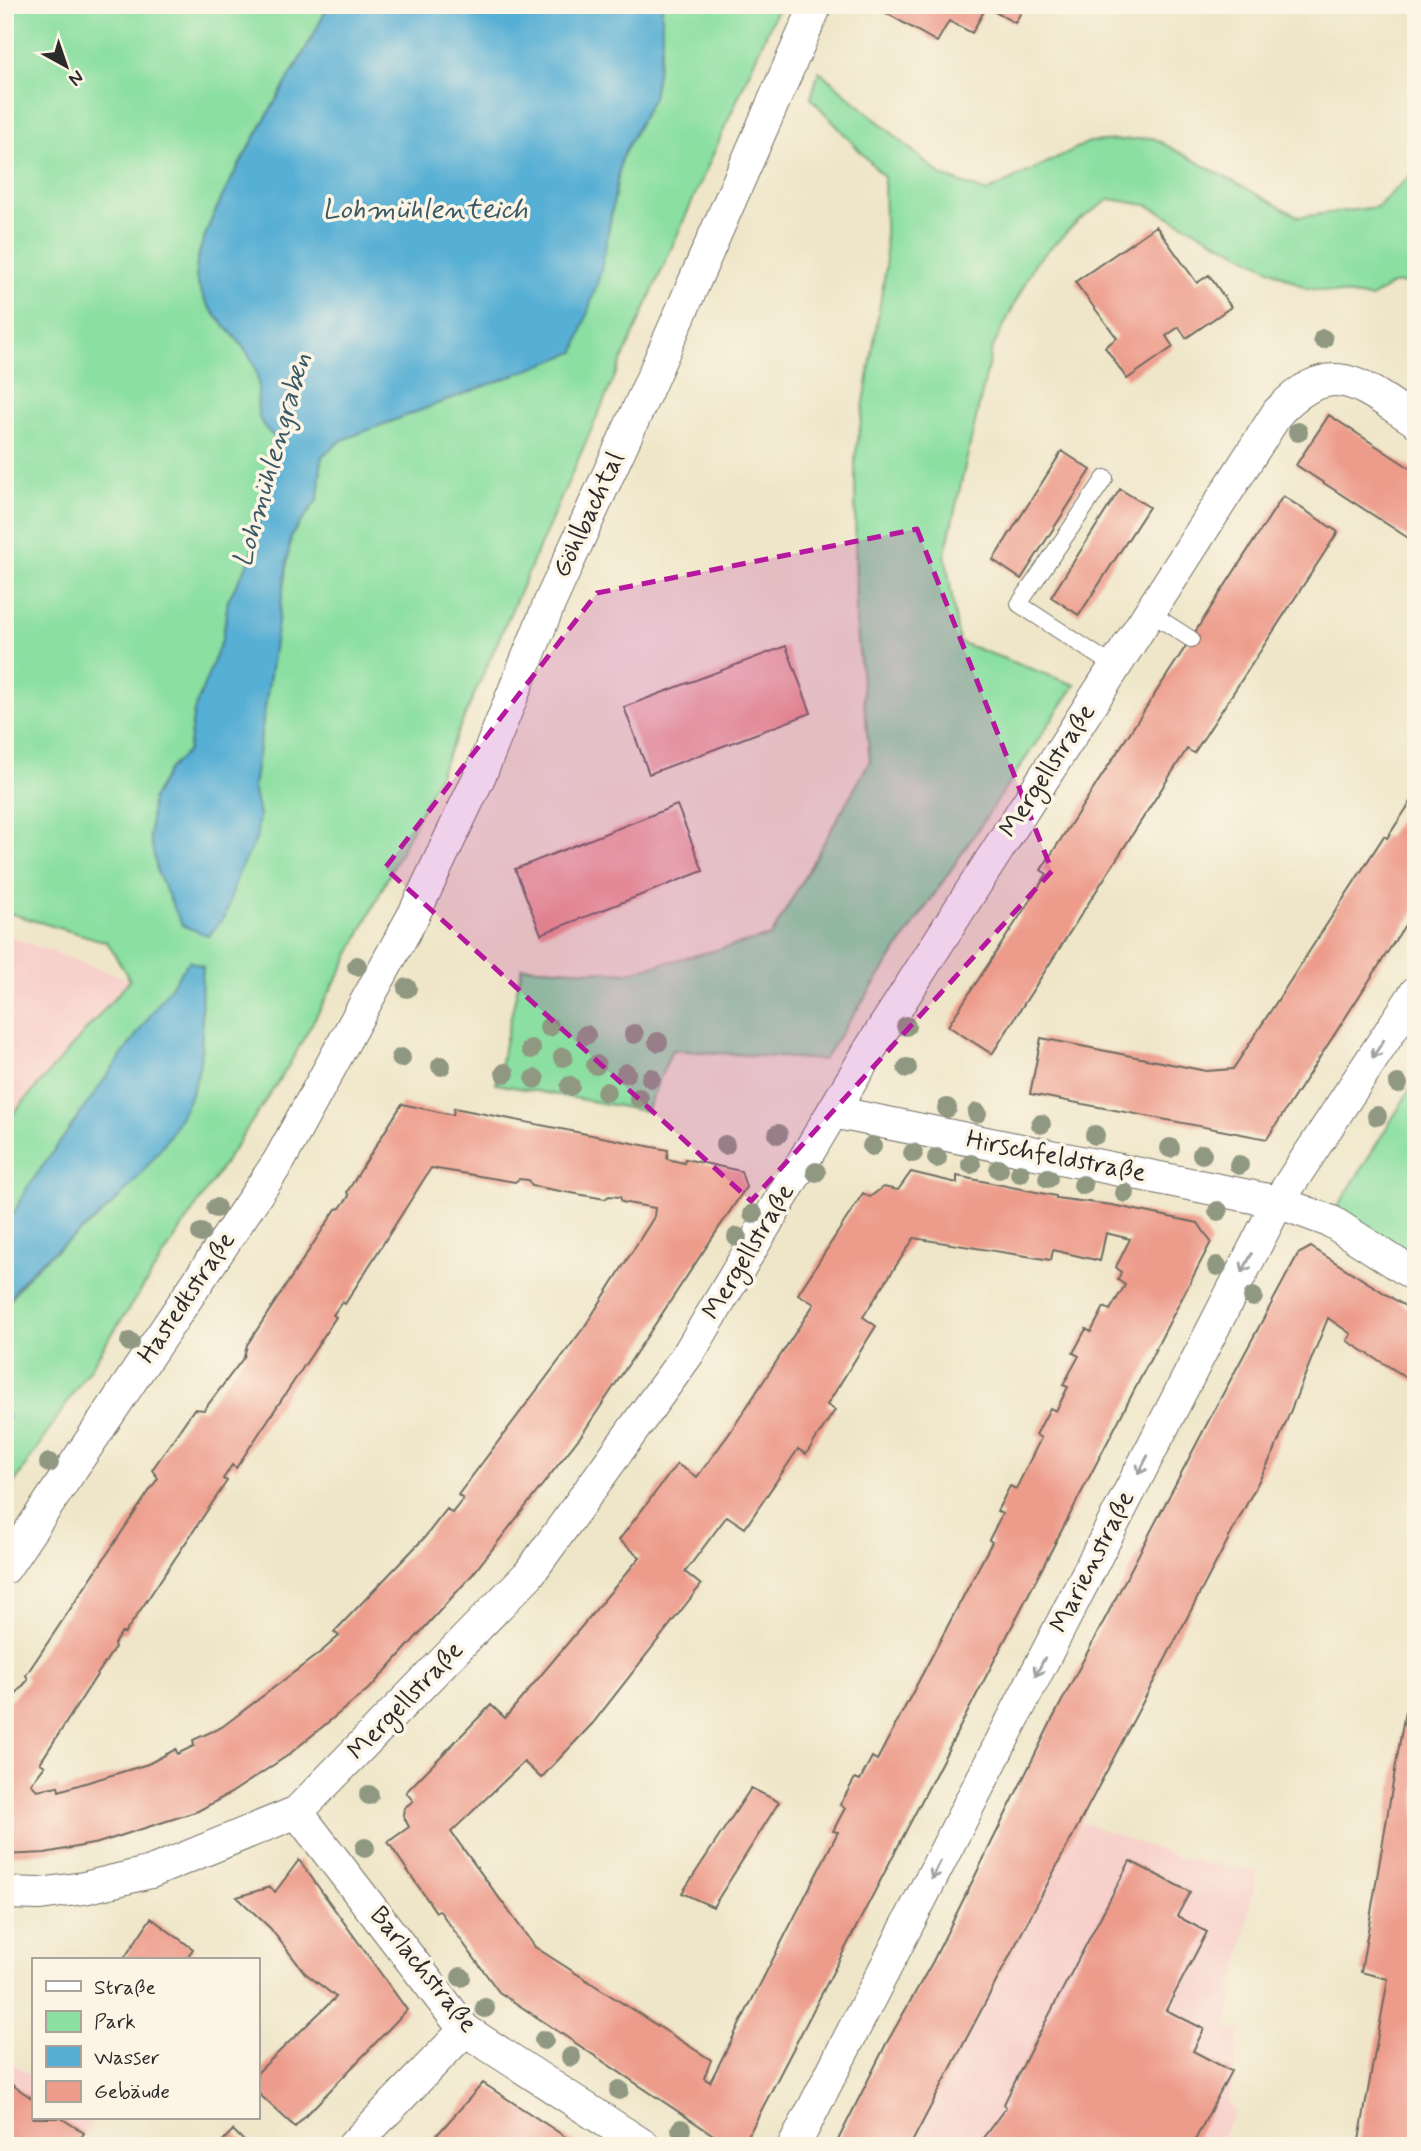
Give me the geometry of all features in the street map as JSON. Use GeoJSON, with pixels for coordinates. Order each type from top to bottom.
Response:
{"type":"FeatureCollection","features":[{"type":"Feature","properties":{"kind":"street","name":"Göhlbachtal"},"geometry":{"type":"LineString","coordinates":[[354,1020],[413,916],[481,773],[550,602],[645,394],[816,5]]}},
{"type":"Feature","properties":{"kind":"street","name":"Mergellstraße"},"geometry":{"type":"LineString","coordinates":[[5,1893],[40,1894],[84,1888],[150,1872],[298,1812],[529,1574],[690,1351],[872,1046],[1278,412],[1304,388],[1335,380],[1354,382],[1416,421]]}},
{"type":"Feature","properties":{"kind":"street","name":"Marienstraße"},"geometry":{"type":"LineString","coordinates":[[794,2146],[1278,1202],[1416,992]]}},
{"type":"Feature","properties":{"kind":"street","name":"Hastedtstraße"},"geometry":{"type":"LineString","coordinates":[[5,1568],[279,1161],[354,1020]]}},
{"type":"Feature","properties":{"kind":"street","name":"Hirschfeldstraße"},"geometry":{"type":"LineString","coordinates":[[833,1112],[1278,1202],[1332,1222],[1416,1276]]}},
{"type":"Feature","properties":{"kind":"street","name":"Barlachstraße"},"geometry":{"type":"LineString","coordinates":[[298,1812],[465,2030],[644,2146]]}},
{"type":"Feature","properties":{"kind":"street"},"geometry":{"type":"LineString","coordinates":[[354,2146],[465,2030]]}},
{"type":"Feature","properties":{"kind":"lane"},"geometry":{"type":"LineString","coordinates":[[1105,478],[1019,604],[1115,667]]}},
{"type":"Feature","properties":{"kind":"lane"},"geometry":{"type":"LineString","coordinates":[[1149,612],[1191,639]]}},
{"type":"Feature","properties":{"kind":"highlighted area"},"geometry":{"type":"Polygon","coordinates":[[[917,529],[1052,871],[751,1201],[385,868],[597,593],[917,529]]]}},
{"type":"Feature","properties":{"kind":"shaded area"},"geometry":{"type":"Polygon","coordinates":[[[5,935],[131,980],[5,1123],[5,935]]]}},
{"type":"Feature","properties":{"kind":"shaded area"},"geometry":{"type":"Polygon","coordinates":[[[1079,1821],[1180,1858],[1257,1872],[1227,2028],[1241,2032],[1229,2101],[1236,2112],[1215,2146],[910,2146],[1079,1821]]]}},
{"type":"Feature","properties":{"kind":"shaded area"},"geometry":{"type":"Polygon","coordinates":[[[5,2058],[32,2076],[32,2120],[93,2120],[76,2146],[5,2146],[5,2058]]]}},
{"type":"Feature","properties":{"kind":"green space"},"geometry":{"type":"Polygon","coordinates":[[[5,5],[328,5],[316,31],[227,187],[198,258],[197,281],[201,293],[253,363],[258,384],[258,413],[267,430],[278,438],[251,558],[228,600],[223,637],[194,711],[188,751],[169,769],[182,925],[225,916],[238,872],[256,832],[258,815],[253,787],[291,536],[318,499],[322,456],[609,230],[621,159],[653,97],[662,43],[662,5],[779,5],[440,772],[345,964],[289,1065],[5,1497],[7,1306],[16,1291],[46,1258],[94,1220],[129,1186],[163,1145],[177,1122],[189,1099],[201,1052],[203,966],[189,962],[25,1191],[5,1231],[5,1123],[130,980],[107,942],[5,912],[5,5]]]}},
{"type":"Feature","properties":{"kind":"green space"},"geometry":{"type":"Polygon","coordinates":[[[819,71],[942,176],[987,192],[1089,142],[1153,138],[1299,217],[1377,207],[1416,170],[1416,282],[1392,284],[1371,298],[1306,288],[1147,205],[1110,199],[1078,221],[1035,263],[992,349],[945,553],[959,642],[1075,685],[823,1060],[672,1050],[646,1111],[496,1084],[522,967],[626,973],[771,936],[870,761],[856,620],[855,458],[886,267],[884,177],[811,98],[819,71]]]}},
{"type":"Feature","properties":{"kind":"green space"},"geometry":{"type":"Polygon","coordinates":[[[1416,1080],[1416,1260],[1336,1210],[1416,1080]]]}},
{"type":"Feature","properties":{"kind":"water","name":"Lohmühlenteich"},"geometry":{"type":"Polygon","coordinates":[[[328,5],[662,5],[662,43],[653,97],[621,159],[601,271],[575,352],[342,440],[322,456],[318,499],[291,536],[253,787],[259,815],[256,840],[239,871],[225,916],[209,936],[182,925],[158,874],[150,837],[152,799],[169,769],[188,751],[194,711],[223,637],[228,600],[251,558],[277,439],[267,430],[258,412],[257,374],[253,363],[202,294],[197,281],[198,258],[227,188],[328,5]]]}},
{"type":"Feature","properties":{"kind":"water"},"geometry":{"type":"Polygon","coordinates":[[[189,961],[203,967],[201,1052],[197,1076],[176,1124],[144,1170],[108,1209],[30,1272],[5,1311],[5,1231],[25,1191],[189,961]]]}},
{"type":"Feature","properties":{"kind":"building"},"geometry":{"type":"Polygon","coordinates":[[[886,5],[974,5],[984,11],[972,33],[949,21],[937,42],[883,11],[886,5]]]}},
{"type":"Feature","properties":{"kind":"building"},"geometry":{"type":"Polygon","coordinates":[[[982,5],[1025,5],[1015,23],[982,5]]]}},
{"type":"Feature","properties":{"kind":"building"},"geometry":{"type":"Polygon","coordinates":[[[1156,226],[1197,283],[1209,275],[1231,307],[1186,338],[1179,327],[1166,336],[1173,347],[1127,379],[1105,347],[1117,338],[1075,282],[1156,226]]]}},
{"type":"Feature","properties":{"kind":"building"},"geometry":{"type":"Polygon","coordinates":[[[1329,415],[1416,472],[1416,543],[1296,465],[1329,415]]]}},
{"type":"Feature","properties":{"kind":"building"},"geometry":{"type":"Polygon","coordinates":[[[1062,451],[1091,470],[1021,579],[993,560],[1062,451]]]}},
{"type":"Feature","properties":{"kind":"building"},"geometry":{"type":"Polygon","coordinates":[[[1120,489],[1149,507],[1079,615],[1051,597],[1120,489]]]}},
{"type":"Feature","properties":{"kind":"building"},"geometry":{"type":"Polygon","coordinates":[[[1283,496],[1338,532],[1194,753],[1187,749],[992,1054],[948,1026],[1047,874],[1041,870],[1283,496]]]}},
{"type":"Feature","properties":{"kind":"building"},"geometry":{"type":"Polygon","coordinates":[[[786,646],[811,713],[649,774],[624,707],[786,646]]]}},
{"type":"Feature","properties":{"kind":"building"},"geometry":{"type":"Polygon","coordinates":[[[1416,794],[1416,908],[1267,1139],[1030,1094],[1041,1038],[1206,1071],[1233,1069],[1384,836],[1387,838],[1416,794]]]}},
{"type":"Feature","properties":{"kind":"building"},"geometry":{"type":"Polygon","coordinates":[[[677,805],[703,871],[541,934],[515,869],[677,805]]]}},
{"type":"Feature","properties":{"kind":"building"},"geometry":{"type":"Polygon","coordinates":[[[402,1104],[453,1115],[454,1108],[668,1150],[667,1159],[684,1163],[685,1159],[741,1171],[746,1187],[583,1433],[472,1575],[372,1686],[287,1756],[198,1811],[98,1843],[45,1853],[5,1855],[5,1706],[28,1680],[26,1675],[158,1478],[152,1470],[194,1409],[204,1410],[244,1357],[247,1345],[336,1209],[340,1208],[349,1196],[347,1192],[402,1104]],[[431,1168],[345,1304],[342,1302],[333,1315],[336,1317],[316,1348],[236,1468],[232,1465],[223,1479],[227,1481],[125,1633],[121,1633],[114,1644],[115,1647],[40,1763],[45,1766],[31,1784],[37,1790],[58,1786],[59,1791],[148,1764],[176,1749],[177,1754],[194,1746],[193,1740],[222,1727],[339,1636],[334,1632],[424,1538],[447,1509],[452,1513],[463,1499],[458,1495],[585,1326],[654,1217],[655,1208],[622,1202],[620,1197],[609,1196],[605,1199],[532,1186],[528,1180],[519,1179],[515,1182],[431,1168]]]}},
{"type":"Feature","properties":{"kind":"building"},"geometry":{"type":"Polygon","coordinates":[[[911,1172],[957,1183],[957,1176],[1056,1198],[1112,1205],[1198,1223],[1211,1242],[747,2138],[730,2146],[499,1992],[439,1910],[436,1912],[388,1842],[409,1827],[403,1815],[404,1808],[413,1801],[406,1792],[491,1705],[505,1718],[640,1557],[619,1540],[677,1464],[697,1477],[729,1434],[814,1304],[798,1294],[863,1193],[870,1197],[883,1187],[898,1190],[911,1172]],[[1106,1233],[1100,1261],[1053,1250],[1051,1260],[914,1238],[863,1317],[876,1326],[827,1405],[835,1410],[806,1454],[798,1449],[745,1528],[727,1516],[685,1572],[701,1585],[593,1723],[541,1778],[524,1762],[451,1832],[535,1947],[711,2060],[704,2078],[710,2082],[838,1832],[833,1831],[845,1808],[840,1805],[855,1778],[860,1780],[872,1757],[877,1760],[992,1542],[989,1540],[1002,1514],[997,1511],[1010,1486],[1016,1489],[1041,1438],[1036,1435],[1050,1408],[1056,1411],[1068,1387],[1063,1385],[1079,1356],[1073,1353],[1086,1329],[1091,1332],[1104,1307],[1110,1310],[1125,1285],[1118,1280],[1121,1272],[1116,1267],[1130,1239],[1106,1233]]]}},
{"type":"Feature","properties":{"kind":"building"},"geometry":{"type":"Polygon","coordinates":[[[1311,1247],[1416,1313],[1416,1383],[1347,1341],[1351,1334],[1328,1318],[1274,1452],[910,2146],[835,2146],[886,2044],[933,1961],[1052,1720],[1210,1418],[1298,1254],[1311,1247]]]}},
{"type":"Feature","properties":{"kind":"building"},"geometry":{"type":"Polygon","coordinates":[[[1405,1711],[1416,1713],[1416,2146],[1358,2146],[1388,1979],[1361,1972],[1405,1711]]]}},
{"type":"Feature","properties":{"kind":"building"},"geometry":{"type":"Polygon","coordinates":[[[751,1788],[779,1802],[713,1907],[682,1893],[751,1788]]]}},
{"type":"Feature","properties":{"kind":"building"},"geometry":{"type":"Polygon","coordinates":[[[299,1860],[407,2010],[295,2127],[259,2094],[259,2071],[336,1997],[305,1973],[270,1928],[237,1897],[270,1887],[275,1892],[299,1860]]]}},
{"type":"Feature","properties":{"kind":"building"},"geometry":{"type":"Polygon","coordinates":[[[1130,1861],[1190,1892],[1177,1916],[1207,1932],[1166,2010],[1204,2029],[1193,2051],[1231,2071],[1192,2146],[977,2146],[1006,2107],[1004,2104],[1028,2055],[1130,1861]]]}},
{"type":"Feature","properties":{"kind":"building"},"geometry":{"type":"Polygon","coordinates":[[[151,1918],[193,1949],[186,1958],[124,1958],[151,1918]]]}},
{"type":"Feature","properties":{"kind":"building"},"geometry":{"type":"Polygon","coordinates":[[[5,2080],[32,2098],[32,2120],[64,2120],[84,2133],[76,2146],[5,2146],[5,2080]]]}},
{"type":"Feature","properties":{"kind":"building"},"geometry":{"type":"Polygon","coordinates":[[[483,2083],[552,2128],[579,2146],[427,2146],[483,2083]]]}},
{"type":"Feature","properties":{"kind":"building"},"geometry":{"type":"Polygon","coordinates":[[[233,2130],[249,2146],[218,2146],[233,2130]]]}},
{"type":"Feature","properties":{"kind":"water label","name":"Lohmühlengraben"},"geometry":{"type":"Point","coordinates":[273,460]}}]}
